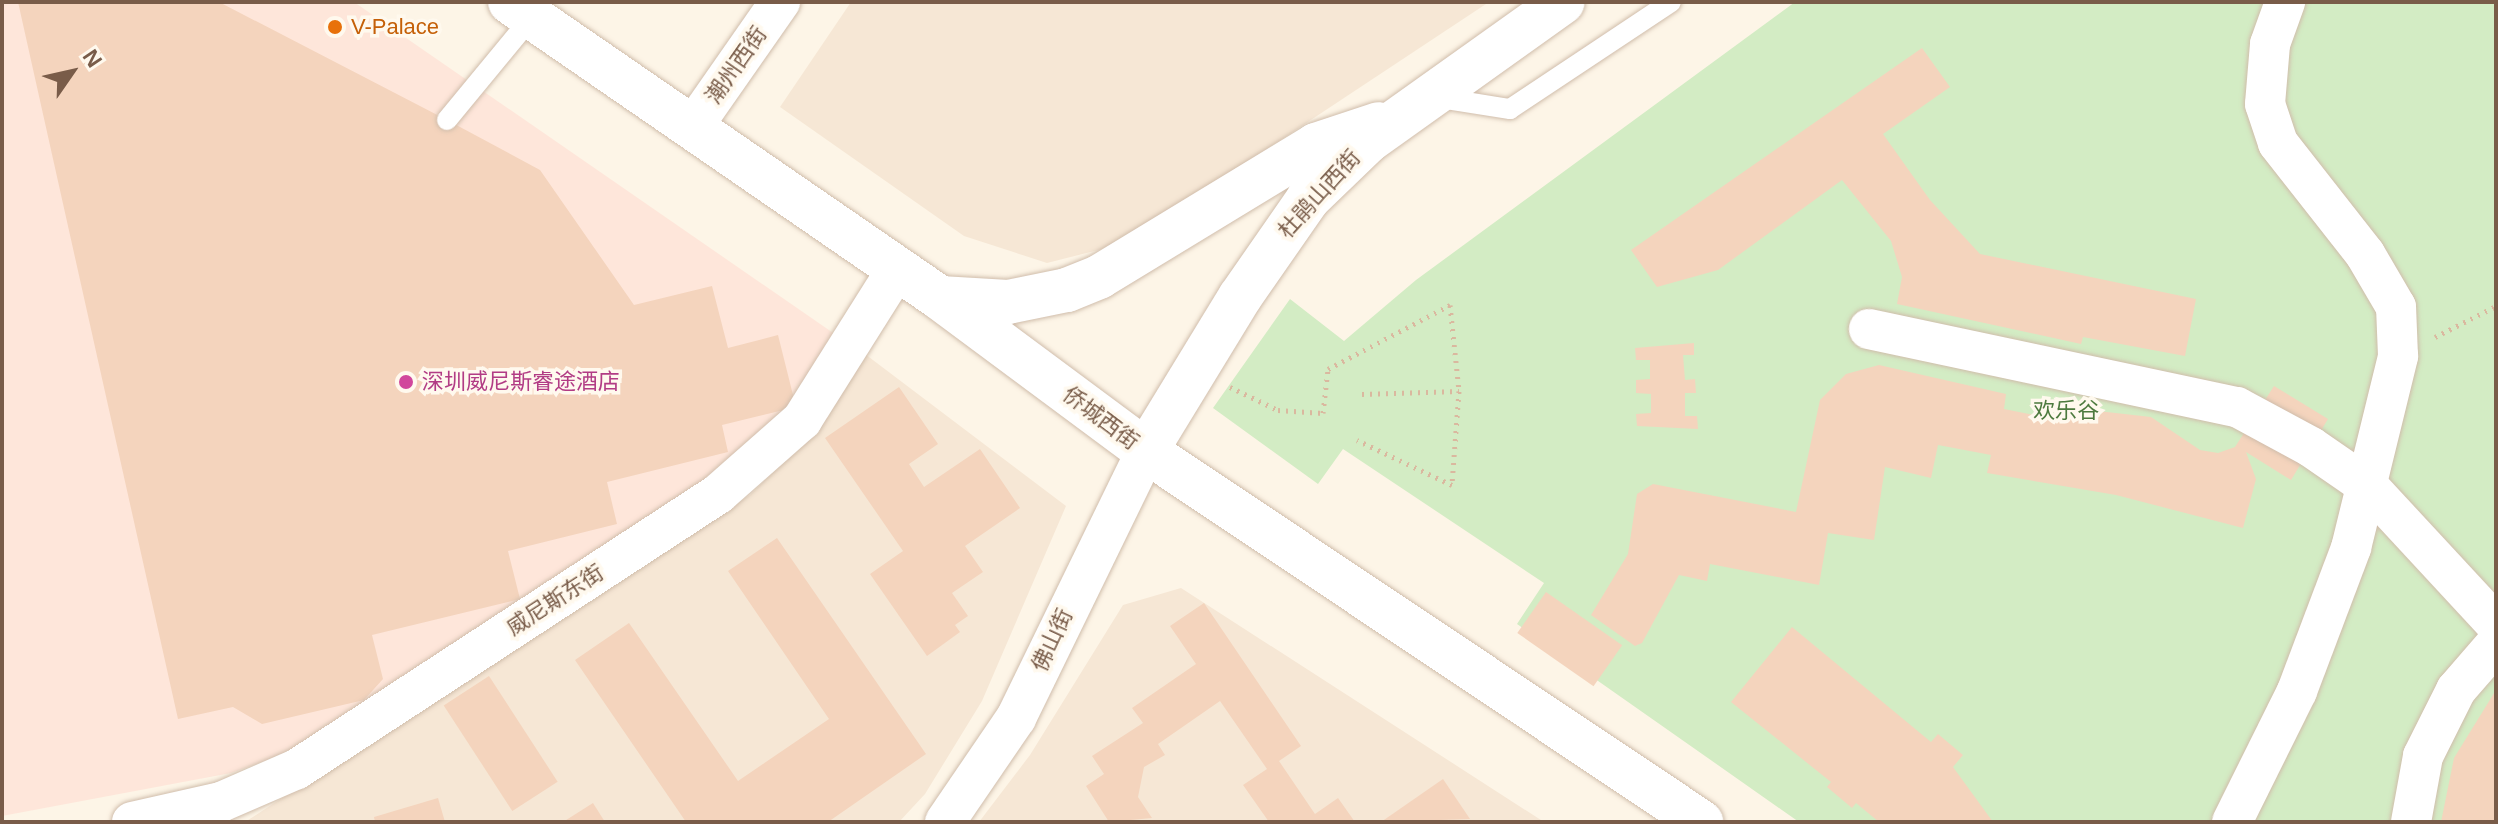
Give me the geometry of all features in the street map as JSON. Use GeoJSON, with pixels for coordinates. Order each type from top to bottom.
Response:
{"type":"FeatureCollection","features":[{"type":"Feature","properties":{"kind":"street","name":"潮州西街"},"geometry":{"type":"LineString","coordinates":[[692,128],[780,2]]}},
{"type":"Feature","properties":{"kind":"street","name":"杜鹃山西街"},"geometry":{"type":"LineString","coordinates":[[1146,451],[1280,235],[1337,170],[1417,105],[1563,2]]}},
{"type":"Feature","properties":{"kind":"street"},"geometry":{"type":"LineString","coordinates":[[2232,822],[2297,691],[2369,487],[2398,356],[2396,307],[2365,254],[2278,143],[2265,104],[2270,44],[2285,2]]}},
{"type":"Feature","properties":{"kind":"street","name":"侨城西街"},"geometry":{"type":"LineString","coordinates":[[521,10],[896,271],[940,298],[1146,451],[1701,822]]}},
{"type":"Feature","properties":{"kind":"street"},"geometry":{"type":"LineString","coordinates":[[940,298],[1008,302],[1067,290],[1099,277],[1316,145],[1417,105]]}},
{"type":"Feature","properties":{"kind":"street","name":"威尼斯东街"},"geometry":{"type":"LineString","coordinates":[[132,822],[221,802],[297,769],[718,494],[802,420],[896,271]]}},
{"type":"Feature","properties":{"kind":"street"},"geometry":{"type":"LineString","coordinates":[[1869,329],[2237,407],[2311,447],[2369,487],[2496,624]]}},
{"type":"Feature","properties":{"kind":"street","name":"佛山街"},"geometry":{"type":"LineString","coordinates":[[945,822],[1016,718],[1146,451]]}},
{"type":"Feature","properties":{"kind":"street"},"geometry":{"type":"LineString","coordinates":[[2411,822],[2423,756],[2456,690],[2496,644]]}},
{"type":"Feature","properties":{"kind":"lane"},"geometry":{"type":"LineString","coordinates":[[1417,105],[1510,109],[1671,2]]}},
{"type":"Feature","properties":{"kind":"lane"},"geometry":{"type":"LineString","coordinates":[[447,120],[521,10]]}},
{"type":"Feature","properties":{"kind":"path"},"geometry":{"type":"LineString","coordinates":[[1229,386],[1278,410],[1323,413],[1328,369],[1450,305],[1459,391],[1452,485],[1357,440]]}},
{"type":"Feature","properties":{"kind":"path"},"geometry":{"type":"LineString","coordinates":[[2398,356],[2496,306]]}},
{"type":"Feature","properties":{"kind":"path"},"geometry":{"type":"LineString","coordinates":[[1362,394],[1459,391]]}},
{"type":"Feature","properties":{"kind":"shaded area","name":"深圳威尼斯睿途酒店"},"geometry":{"type":"Polygon","coordinates":[[[2,2],[354,2],[839,337],[783,427],[315,743],[231,773],[2,816],[2,2]]]}},
{"type":"Feature","properties":{"kind":"shaded area"},"geometry":{"type":"Polygon","coordinates":[[[851,2],[1489,2],[1214,184],[1106,248],[1047,263],[964,236],[780,107],[851,2]]]}},
{"type":"Feature","properties":{"kind":"shaded area"},"geometry":{"type":"Polygon","coordinates":[[[861,351],[1066,506],[982,701],[925,794],[899,822],[245,822],[750,495],[805,441],[861,351]]]}},
{"type":"Feature","properties":{"kind":"shaded area"},"geometry":{"type":"Polygon","coordinates":[[[1181,588],[1544,822],[979,822],[1030,755],[1123,605],[1181,588]]]}},
{"type":"Feature","properties":{"kind":"green space","name":"欢乐谷"},"geometry":{"type":"Polygon","coordinates":[[[1795,2],[2496,2],[2496,822],[1799,822],[1517,624],[1544,583],[1343,449],[1318,484],[1213,408],[1290,299],[1344,341],[1416,280],[1795,2]]]}},
{"type":"Feature","properties":{"kind":"building","name":"深圳威尼斯睿途酒店"},"geometry":{"type":"Polygon","coordinates":[[[18,2],[219,2],[447,120],[540,170],[634,305],[712,286],[728,348],[778,335],[796,407],[722,425],[728,452],[607,482],[617,524],[508,551],[520,599],[372,635],[383,679],[364,700],[262,724],[233,707],[178,719],[18,2]]]}},
{"type":"Feature","properties":{"kind":"building"},"geometry":{"type":"Polygon","coordinates":[[[1922,48],[1950,87],[1883,134],[1930,200],[1980,254],[2196,299],[2185,356],[2083,337],[2081,344],[1897,304],[1902,277],[1891,241],[1842,180],[1718,270],[1657,287],[1631,250],[1922,48]]]}},
{"type":"Feature","properties":{"kind":"building"},"geometry":{"type":"Polygon","coordinates":[[[1694,343],[1694,355],[1683,355],[1685,380],[1695,379],[1696,393],[1685,393],[1685,416],[1697,416],[1698,429],[1637,426],[1636,414],[1651,413],[1651,394],[1636,393],[1636,380],[1650,379],[1650,360],[1636,360],[1635,348],[1694,343]]]}},
{"type":"Feature","properties":{"kind":"building"},"geometry":{"type":"Polygon","coordinates":[[[1879,365],[2006,394],[2004,409],[2060,420],[2080,409],[2151,417],[2200,450],[2218,453],[2235,447],[2274,386],[2328,419],[2291,480],[2246,452],[2256,479],[2243,528],[2116,495],[1987,473],[1991,455],[1938,445],[1931,478],[1885,467],[1874,540],[1828,533],[1819,585],[1710,564],[1707,581],[1679,575],[1642,643],[1635,646],[1591,615],[1628,554],[1637,494],[1653,484],[1796,512],[1820,400],[1846,374],[1879,365]]]}},
{"type":"Feature","properties":{"kind":"building"},"geometry":{"type":"Polygon","coordinates":[[[899,387],[938,444],[909,464],[924,487],[980,449],[1020,508],[965,546],[983,572],[952,593],[968,616],[955,625],[960,632],[927,656],[870,574],[903,551],[825,438],[899,387]]]}},
{"type":"Feature","properties":{"kind":"building"},"geometry":{"type":"Polygon","coordinates":[[[777,538],[926,754],[828,822],[686,822],[575,660],[629,623],[738,781],[829,719],[728,571],[777,538]]]}},
{"type":"Feature","properties":{"kind":"building"},"geometry":{"type":"Polygon","coordinates":[[[1546,592],[1622,645],[1594,686],[1517,633],[1546,592]]]}},
{"type":"Feature","properties":{"kind":"building"},"geometry":{"type":"Polygon","coordinates":[[[1204,603],[1301,746],[1279,761],[1315,814],[1338,798],[1355,822],[1269,822],[1243,785],[1267,769],[1220,701],[1158,744],[1165,755],[1144,767],[1138,797],[1152,818],[1109,822],[1086,786],[1104,774],[1092,756],[1143,723],[1132,708],[1196,664],[1170,626],[1204,603]]]}},
{"type":"Feature","properties":{"kind":"building"},"geometry":{"type":"Polygon","coordinates":[[[1792,627],[1931,742],[1938,734],[1963,755],[1953,767],[1993,822],[1879,822],[1856,803],[1852,808],[1827,787],[1831,782],[1731,702],[1792,627]]]}},
{"type":"Feature","properties":{"kind":"building"},"geometry":{"type":"Polygon","coordinates":[[[489,676],[558,782],[512,811],[444,705],[489,676]]]}},
{"type":"Feature","properties":{"kind":"building"},"geometry":{"type":"Polygon","coordinates":[[[2496,690],[2496,822],[2441,822],[2454,758],[2496,690]]]}},
{"type":"Feature","properties":{"kind":"building"},"geometry":{"type":"Polygon","coordinates":[[[1443,779],[1470,819],[1381,822],[1443,779]]]}},
{"type":"Feature","properties":{"kind":"building"},"geometry":{"type":"Polygon","coordinates":[[[438,798],[445,822],[375,822],[374,817],[438,798]]]}},
{"type":"Feature","properties":{"kind":"building"},"geometry":{"type":"Polygon","coordinates":[[[593,803],[605,822],[563,822],[593,803]]]}},
{"type":"Feature","properties":{"kind":"place","name":"V-Palace"},"geometry":{"type":"Point","coordinates":[335,27]}},
{"type":"Feature","properties":{"kind":"place","name":"深圳威尼斯睿途酒店"},"geometry":{"type":"Point","coordinates":[406,382]}}]}
